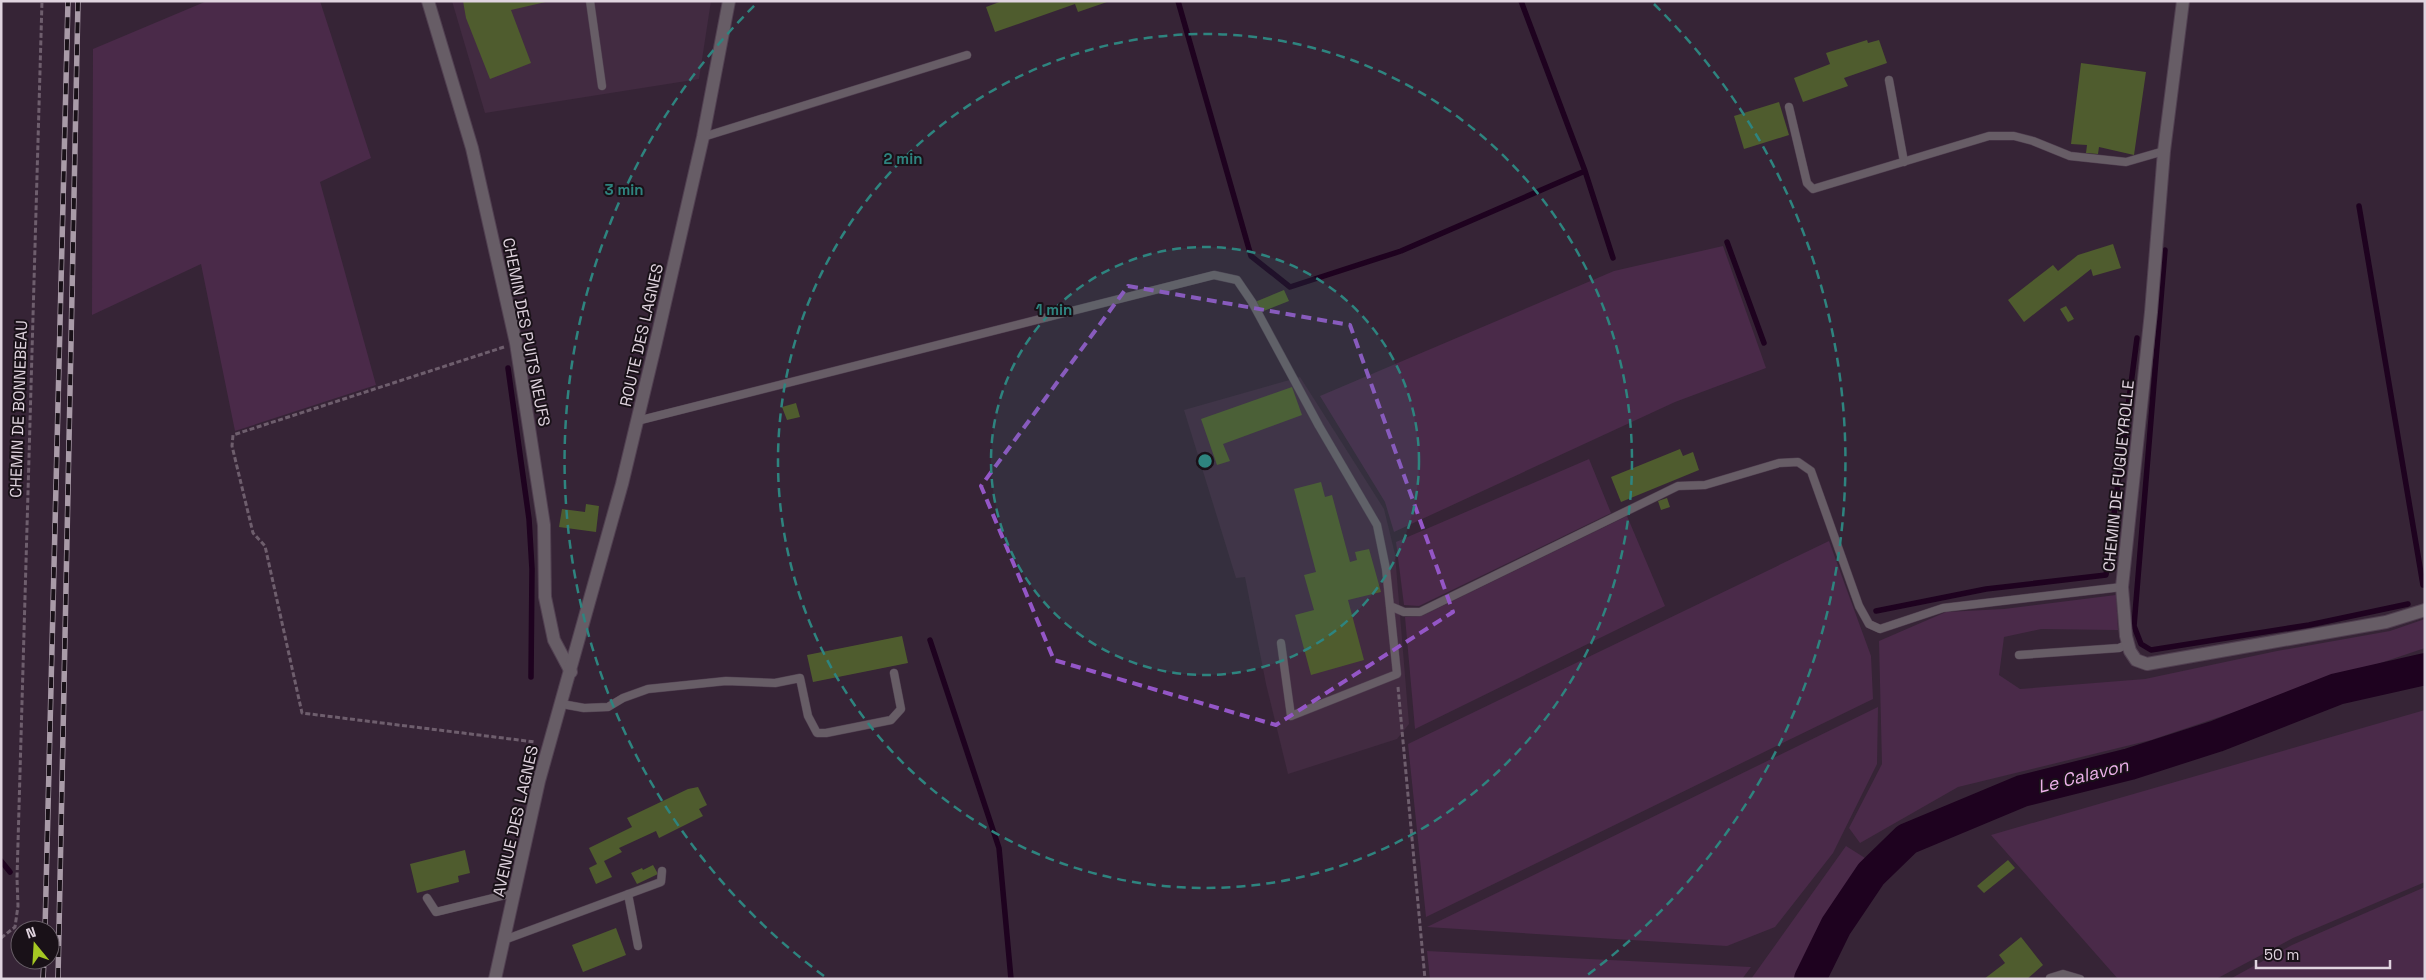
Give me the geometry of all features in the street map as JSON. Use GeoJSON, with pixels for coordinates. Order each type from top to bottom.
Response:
{"type":"FeatureCollection","features":[{"type":"Feature","properties":{"kind":"street","name":"CHEMIN DES PUITS NEUFS"},"geometry":{"type":"LineString","coordinates":[[428,1],[472,148],[516,343],[544,525],[545,597],[554,640],[571,672]]}},
{"type":"Feature","properties":{"kind":"street","name":"ROUTE DES LAGNES"},"geometry":{"type":"LineString","coordinates":[[571,672],[637,421],[703,137],[729,1]]}},
{"type":"Feature","properties":{"kind":"street","name":"CHEMIN DE FUGUEYROLLE"},"geometry":{"type":"LineString","coordinates":[[2128,644],[2122,588],[2151,312],[2164,151],[2183,1]]}},
{"type":"Feature","properties":{"kind":"street"},"geometry":{"type":"LineString","coordinates":[[2128,644],[2136,660],[2148,664],[2386,622],[2425,610]]}},
{"type":"Feature","properties":{"kind":"street","name":"AVENUE DES LAGNES"},"geometry":{"type":"LineString","coordinates":[[495,979],[539,781],[571,672]]}},
{"type":"Feature","properties":{"kind":"lane"},"geometry":{"type":"LineString","coordinates":[[590,1],[602,86]]}},
{"type":"Feature","properties":{"kind":"lane"},"geometry":{"type":"LineString","coordinates":[[703,137],[967,55]]}},
{"type":"Feature","properties":{"kind":"lane"},"geometry":{"type":"LineString","coordinates":[[1889,80],[1904,162]]}},
{"type":"Feature","properties":{"kind":"lane"},"geometry":{"type":"LineString","coordinates":[[1789,107],[1807,182],[1813,189],[1989,136],[2014,136],[2033,141],[2070,156],[2126,162],[2164,151]]}},
{"type":"Feature","properties":{"kind":"lane"},"geometry":{"type":"LineString","coordinates":[[637,421],[1214,275],[1237,280],[1252,302],[1319,426],[1377,525],[1386,568],[1397,674],[1291,716],[1281,643]]}},
{"type":"Feature","properties":{"kind":"lane"},"geometry":{"type":"LineString","coordinates":[[1390,606],[1404,612],[1420,612],[1678,486],[1705,485],[1779,463],[1798,462],[1811,471],[1859,606],[1868,624],[1880,629],[1943,608],[2122,588]]}},
{"type":"Feature","properties":{"kind":"lane"},"geometry":{"type":"LineString","coordinates":[[2019,655],[2119,648],[2128,644]]}},
{"type":"Feature","properties":{"kind":"lane"},"geometry":{"type":"LineString","coordinates":[[562,704],[584,708],[608,707],[623,698],[648,689],[726,681],[775,683],[800,678],[808,716],[817,733],[826,733],[891,720],[901,709],[894,673]]}},
{"type":"Feature","properties":{"kind":"lane"},"geometry":{"type":"LineString","coordinates":[[504,940],[661,882],[662,871]]}},
{"type":"Feature","properties":{"kind":"lane"},"geometry":{"type":"LineString","coordinates":[[428,898],[436,912],[514,893]]}},
{"type":"Feature","properties":{"kind":"lane"},"geometry":{"type":"LineString","coordinates":[[628,894],[638,946]]}},
{"type":"Feature","properties":{"kind":"lane"},"geometry":{"type":"LineString","coordinates":[[2050,978],[2063,974],[2080,979]]}},
{"type":"Feature","properties":{"kind":"path","name":"CHEMIN DE BONNEBEAU"},"geometry":{"type":"LineString","coordinates":[[1,938],[15,927],[18,906],[17,878],[42,1]]}},
{"type":"Feature","properties":{"kind":"path"},"geometry":{"type":"LineString","coordinates":[[516,343],[233,435],[232,446],[253,533],[265,546],[302,713],[550,744]]}},
{"type":"Feature","properties":{"kind":"path"},"geometry":{"type":"LineString","coordinates":[[1397,674],[1425,979]]}},
{"type":"Feature","properties":{"kind":"highlighted area"},"geometry":{"type":"Polygon","coordinates":[[[1128,286],[1350,325],[1453,612],[1276,725],[1054,660],[981,486],[1128,286]]]}},
{"type":"Feature","properties":{"kind":"shaded area"},"geometry":{"type":"Polygon","coordinates":[[[207,1],[320,1],[371,158],[320,182],[376,385],[235,431],[201,264],[92,315],[93,49],[207,1]]]}},
{"type":"Feature","properties":{"kind":"shaded area"},"geometry":{"type":"Polygon","coordinates":[[[452,1],[711,1],[699,79],[485,113],[452,1]]]}},
{"type":"Feature","properties":{"kind":"shaded area"},"geometry":{"type":"Polygon","coordinates":[[[1723,246],[1766,368],[1675,402],[1394,532],[1385,502],[1320,396],[1614,271],[1723,246]]]}},
{"type":"Feature","properties":{"kind":"shaded area"},"geometry":{"type":"Polygon","coordinates":[[[1300,377],[1384,509],[1395,554],[1409,724],[1397,739],[1288,774],[1266,684],[1245,577],[1236,578],[1184,410],[1300,377]]]}},
{"type":"Feature","properties":{"kind":"shaded area"},"geometry":{"type":"Polygon","coordinates":[[[1589,459],[1611,513],[1419,606],[1404,605],[1396,542],[1589,459]]]}},
{"type":"Feature","properties":{"kind":"shaded area"},"geometry":{"type":"Polygon","coordinates":[[[1627,516],[1665,606],[1415,729],[1405,617],[1422,616],[1627,516]]]}},
{"type":"Feature","properties":{"kind":"shaded area"},"geometry":{"type":"Polygon","coordinates":[[[1829,541],[1871,656],[1873,699],[1426,917],[1408,744],[1829,541]]]}},
{"type":"Feature","properties":{"kind":"shaded area"},"geometry":{"type":"Polygon","coordinates":[[[2116,595],[2118,630],[2041,629],[2004,637],[1999,675],[2020,689],[2145,679],[2277,651],[2390,631],[2425,619],[2425,648],[2151,740],[1958,787],[1860,843],[1849,828],[1882,764],[1879,641],[1946,612],[2004,609],[2116,595]]]}},
{"type":"Feature","properties":{"kind":"shaded area"},"geometry":{"type":"Polygon","coordinates":[[[1878,707],[1877,764],[1833,853],[1775,927],[1727,946],[1427,927],[1878,707]]]}},
{"type":"Feature","properties":{"kind":"shaded area"},"geometry":{"type":"Polygon","coordinates":[[[2425,710],[2425,882],[2293,938],[2216,979],[2118,979],[1991,835],[2425,710]]]}},
{"type":"Feature","properties":{"kind":"shaded area"},"geometry":{"type":"Polygon","coordinates":[[[1846,846],[1865,858],[1800,979],[1751,979],[1846,846]]]}},
{"type":"Feature","properties":{"kind":"shaded area"},"geometry":{"type":"Polygon","coordinates":[[[2425,887],[2425,979],[2230,979],[2292,945],[2425,887]]]}},
{"type":"Feature","properties":{"kind":"shaded area"},"geometry":{"type":"Polygon","coordinates":[[[1427,951],[1751,967],[1742,979],[1430,979],[1427,951]]]}},
{"type":"Feature","properties":{"kind":"building"},"geometry":{"type":"Polygon","coordinates":[[[463,1],[550,1],[511,10],[531,63],[490,79],[466,18],[463,1]]]}},
{"type":"Feature","properties":{"kind":"building"},"geometry":{"type":"Polygon","coordinates":[[[1002,1],[1107,2],[1078,12],[1075,4],[995,32],[986,7],[1002,1]]]}},
{"type":"Feature","properties":{"kind":"building"},"geometry":{"type":"Polygon","coordinates":[[[1867,40],[1868,43],[1879,40],[1887,63],[1844,78],[1848,86],[1803,102],[1794,78],[1830,64],[1826,53],[1867,40]]]}},
{"type":"Feature","properties":{"kind":"building"},"geometry":{"type":"Polygon","coordinates":[[[2081,63],[2146,72],[2134,155],[2099,147],[2098,154],[2086,153],[2087,145],[2071,144],[2081,63]]]}},
{"type":"Feature","properties":{"kind":"building"},"geometry":{"type":"Polygon","coordinates":[[[1779,102],[1789,135],[1744,149],[1734,116],[1779,102]]]}},
{"type":"Feature","properties":{"kind":"building"},"geometry":{"type":"Polygon","coordinates":[[[2113,244],[2121,268],[2093,276],[2091,269],[2024,322],[2008,300],[2053,265],[2058,271],[2078,255],[2113,244]]]}},
{"type":"Feature","properties":{"kind":"building"},"geometry":{"type":"Polygon","coordinates":[[[1284,290],[1289,301],[1261,312],[1255,302],[1284,290]]]}},
{"type":"Feature","properties":{"kind":"building"},"geometry":{"type":"Polygon","coordinates":[[[2066,306],[2074,319],[2068,322],[2060,309],[2066,306]]]}},
{"type":"Feature","properties":{"kind":"building"},"geometry":{"type":"Polygon","coordinates":[[[1292,387],[1302,415],[1223,444],[1230,461],[1217,465],[1201,419],[1292,387]]]}},
{"type":"Feature","properties":{"kind":"building"},"geometry":{"type":"Polygon","coordinates":[[[796,403],[800,417],[787,420],[782,407],[796,403]]]}},
{"type":"Feature","properties":{"kind":"building"},"geometry":{"type":"Polygon","coordinates":[[[1680,449],[1683,456],[1693,452],[1699,470],[1621,502],[1611,477],[1680,449]]]}},
{"type":"Feature","properties":{"kind":"building"},"geometry":{"type":"Polygon","coordinates":[[[1321,482],[1325,497],[1332,495],[1350,562],[1357,560],[1355,552],[1369,549],[1381,592],[1348,600],[1364,660],[1311,675],[1295,615],[1314,610],[1304,575],[1316,572],[1294,489],[1321,482]]]}},
{"type":"Feature","properties":{"kind":"building"},"geometry":{"type":"Polygon","coordinates":[[[1667,498],[1670,507],[1661,510],[1658,501],[1667,498]]]}},
{"type":"Feature","properties":{"kind":"building"},"geometry":{"type":"Polygon","coordinates":[[[586,504],[599,506],[596,532],[559,527],[562,509],[585,512],[586,504]]]}},
{"type":"Feature","properties":{"kind":"building"},"geometry":{"type":"Polygon","coordinates":[[[902,636],[908,663],[813,682],[807,655],[902,636]]]}},
{"type":"Feature","properties":{"kind":"building"},"geometry":{"type":"Polygon","coordinates":[[[698,787],[707,805],[699,809],[703,816],[659,838],[656,831],[619,848],[622,852],[604,861],[612,877],[596,884],[589,868],[597,864],[589,848],[632,827],[627,818],[688,789],[698,787]]]}},
{"type":"Feature","properties":{"kind":"building"},"geometry":{"type":"Polygon","coordinates":[[[465,850],[470,873],[458,876],[459,882],[417,893],[410,864],[465,850]]]}},
{"type":"Feature","properties":{"kind":"building"},"geometry":{"type":"Polygon","coordinates":[[[2008,860],[2015,868],[1984,893],[1977,886],[2008,860]]]}},
{"type":"Feature","properties":{"kind":"building"},"geometry":{"type":"Polygon","coordinates":[[[653,865],[658,874],[637,884],[631,873],[653,865]]]}},
{"type":"Feature","properties":{"kind":"building"},"geometry":{"type":"Polygon","coordinates":[[[616,928],[626,955],[583,972],[572,945],[616,928]]]}},
{"type":"Feature","properties":{"kind":"building"},"geometry":{"type":"Polygon","coordinates":[[[2021,937],[2043,965],[2027,979],[1984,979],[2005,963],[1999,955],[2021,937]]]}},
{"type":"Feature","properties":{"kind":"waterway"},"geometry":{"type":"LineString","coordinates":[[1178,1],[1251,256],[1290,287],[1401,251],[1585,171],[1613,258]]}},
{"type":"Feature","properties":{"kind":"waterway"},"geometry":{"type":"LineString","coordinates":[[1521,1],[1585,171]]}},
{"type":"Feature","properties":{"kind":"waterway"},"geometry":{"type":"LineString","coordinates":[[2359,206],[2423,585]]}},
{"type":"Feature","properties":{"kind":"waterway"},"geometry":{"type":"LineString","coordinates":[[1727,242],[1764,343]]}},
{"type":"Feature","properties":{"kind":"waterway"},"geometry":{"type":"LineString","coordinates":[[2165,250],[2134,626],[2141,644],[2151,650],[2309,625],[2408,604]]}},
{"type":"Feature","properties":{"kind":"waterway"},"geometry":{"type":"LineString","coordinates":[[1876,611],[1986,589],[2106,575],[2137,338]]}},
{"type":"Feature","properties":{"kind":"waterway"},"geometry":{"type":"LineString","coordinates":[[508,368],[529,519],[532,569],[531,677]]}},
{"type":"Feature","properties":{"kind":"waterway"},"geometry":{"type":"LineString","coordinates":[[930,640],[999,848],[1011,979]]}},
{"type":"Feature","properties":{"kind":"waterway","name":"Le Calavon"},"geometry":{"type":"LineString","coordinates":[[1810,979],[1836,926],[1871,874],[1907,839],[2022,791],[2130,764],[2217,736],[2337,689],[2425,669]]}},
{"type":"Feature","properties":{"kind":"waterway"},"geometry":{"type":"LineString","coordinates":[[1,861],[10,872]]}},
{"type":"Feature","properties":{"kind":"railway"},"geometry":{"type":"LineString","coordinates":[[45,920],[68,1]]}},
{"type":"Feature","properties":{"kind":"railway"},"geometry":{"type":"LineString","coordinates":[[58,979],[78,1]]}},
{"type":"Feature","properties":{"kind":"railway"},"geometry":{"type":"LineString","coordinates":[[43,970],[43,979]]}}]}
